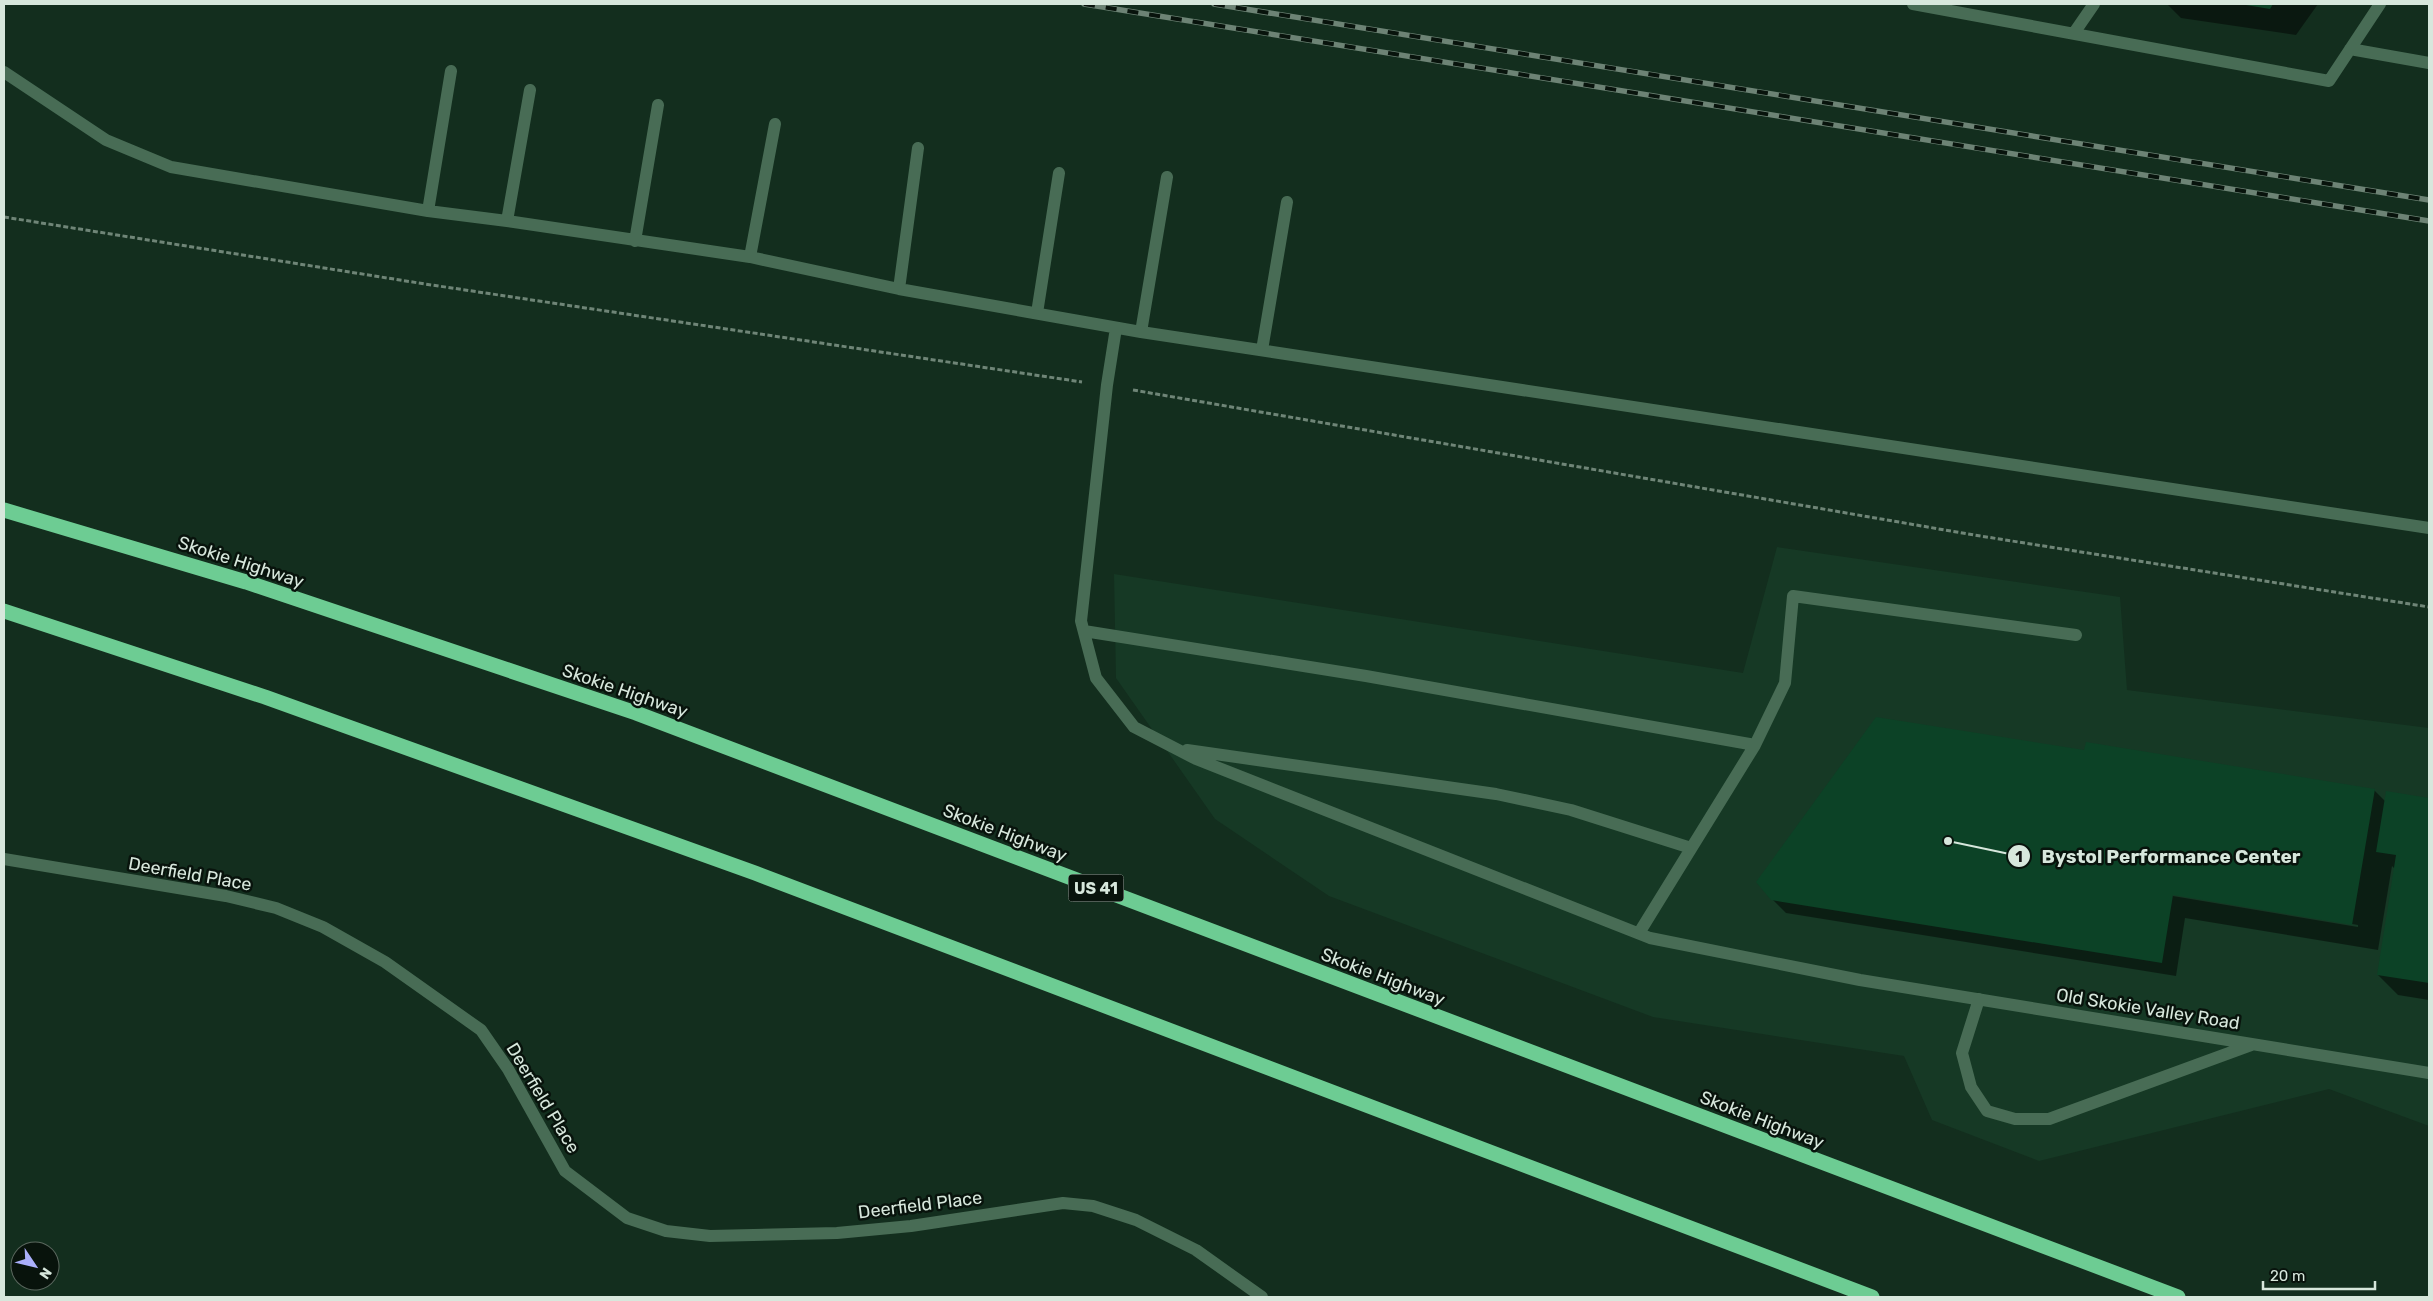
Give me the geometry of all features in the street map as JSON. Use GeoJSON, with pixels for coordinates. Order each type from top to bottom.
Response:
{"type":"FeatureCollection","features":[{"type":"Feature","properties":{"kind":"highway","name":"Skokie Highway"},"geometry":{"type":"LineString","coordinates":[[4,510],[246,582],[636,713],[2178,1297]]}},
{"type":"Feature","properties":{"kind":"highway"},"geometry":{"type":"LineString","coordinates":[[4,611],[265,697],[755,873],[1872,1297]]}},
{"type":"Feature","properties":{"kind":"street"},"geometry":{"type":"LineString","coordinates":[[1913,4],[2330,81],[2380,4]]}},
{"type":"Feature","properties":{"kind":"street"},"geometry":{"type":"LineString","coordinates":[[2074,34],[2094,4]]}},
{"type":"Feature","properties":{"kind":"street"},"geometry":{"type":"LineString","coordinates":[[2350,50],[2429,63]]}},
{"type":"Feature","properties":{"kind":"street"},"geometry":{"type":"LineString","coordinates":[[4,72],[106,140],[171,167],[428,211],[507,221],[750,258],[899,289],[1141,332],[2429,528]]}},
{"type":"Feature","properties":{"kind":"street"},"geometry":{"type":"LineString","coordinates":[[428,211],[451,72]]}},
{"type":"Feature","properties":{"kind":"street"},"geometry":{"type":"LineString","coordinates":[[507,221],[530,90]]}},
{"type":"Feature","properties":{"kind":"street"},"geometry":{"type":"LineString","coordinates":[[635,241],[658,105]]}},
{"type":"Feature","properties":{"kind":"street"},"geometry":{"type":"LineString","coordinates":[[750,258],[775,124]]}},
{"type":"Feature","properties":{"kind":"street"},"geometry":{"type":"LineString","coordinates":[[899,289],[918,148]]}},
{"type":"Feature","properties":{"kind":"street"},"geometry":{"type":"LineString","coordinates":[[1037,313],[1059,173]]}},
{"type":"Feature","properties":{"kind":"street"},"geometry":{"type":"LineString","coordinates":[[1141,332],[1166,177]]}},
{"type":"Feature","properties":{"kind":"street"},"geometry":{"type":"LineString","coordinates":[[1262,350],[1286,202]]}},
{"type":"Feature","properties":{"kind":"street","name":"Old Skokie Valley Road"},"geometry":{"type":"LineString","coordinates":[[1116,328],[1107,385],[1082,621],[1096,678],[1134,727],[1196,759],[1650,938],[1860,980],[2429,1073]]}},
{"type":"Feature","properties":{"kind":"street"},"geometry":{"type":"LineString","coordinates":[[1639,933],[1755,746],[1785,683],[1793,596],[2076,635]]}},
{"type":"Feature","properties":{"kind":"street"},"geometry":{"type":"LineString","coordinates":[[1084,631],[1376,678],[1755,746]]}},
{"type":"Feature","properties":{"kind":"street"},"geometry":{"type":"LineString","coordinates":[[1176,748],[1496,794],[1571,810],[1691,848]]}},
{"type":"Feature","properties":{"kind":"street","name":"Deerfield Place"},"geometry":{"type":"LineString","coordinates":[[4,860],[226,896],[276,908],[323,927],[385,962],[480,1030],[508,1069],[565,1171],[627,1218],[666,1231],[710,1236],[838,1233],[911,1226],[1063,1203],[1094,1206],[1136,1220],[1196,1250],[1262,1297]]}},
{"type":"Feature","properties":{"kind":"street"},"geometry":{"type":"LineString","coordinates":[[1979,999],[1962,1053],[1971,1087],[1987,1111],[2015,1119],[2049,1119],[2253,1044]]}},
{"type":"Feature","properties":{"kind":"path"},"geometry":{"type":"LineString","coordinates":[[4,217],[425,284],[1107,385],[1964,533],[2429,607]]}},
{"type":"Feature","properties":{"kind":"shaded area"},"geometry":{"type":"Polygon","coordinates":[[[1777,547],[2120,597],[2127,690],[2429,728],[2429,1126],[2329,1089],[2039,1161],[1932,1120],[1904,1056],[1653,1017],[1329,896],[1215,819],[1116,678],[1114,574],[1743,673],[1777,547]]]}},
{"type":"Feature","properties":{"kind":"building"},"geometry":{"type":"Polygon","coordinates":[[[2240,4],[2273,4],[2270,9],[2240,4]]]}},
{"type":"Feature","properties":{"kind":"building"},"geometry":{"type":"Polygon","coordinates":[[[1876,717],[2084,750],[2086,742],[2375,789],[2352,925],[2173,895],[2162,963],[1771,900],[1756,882],[1876,717]]]}},
{"type":"Feature","properties":{"kind":"building"},"geometry":{"type":"Polygon","coordinates":[[[2386,791],[2429,798],[2429,983],[2377,975],[2396,855],[2376,852],[2386,791]]]}},
{"type":"Feature","properties":{"kind":"railway"},"geometry":{"type":"LineString","coordinates":[[1084,4],[2429,221]]}},
{"type":"Feature","properties":{"kind":"railway"},"geometry":{"type":"LineString","coordinates":[[1214,4],[2429,200]]}},
{"type":"Feature","properties":{"kind":"place","name":"Bystol Performance Center"},"geometry":{"type":"Point","coordinates":[1948,841]}}]}
